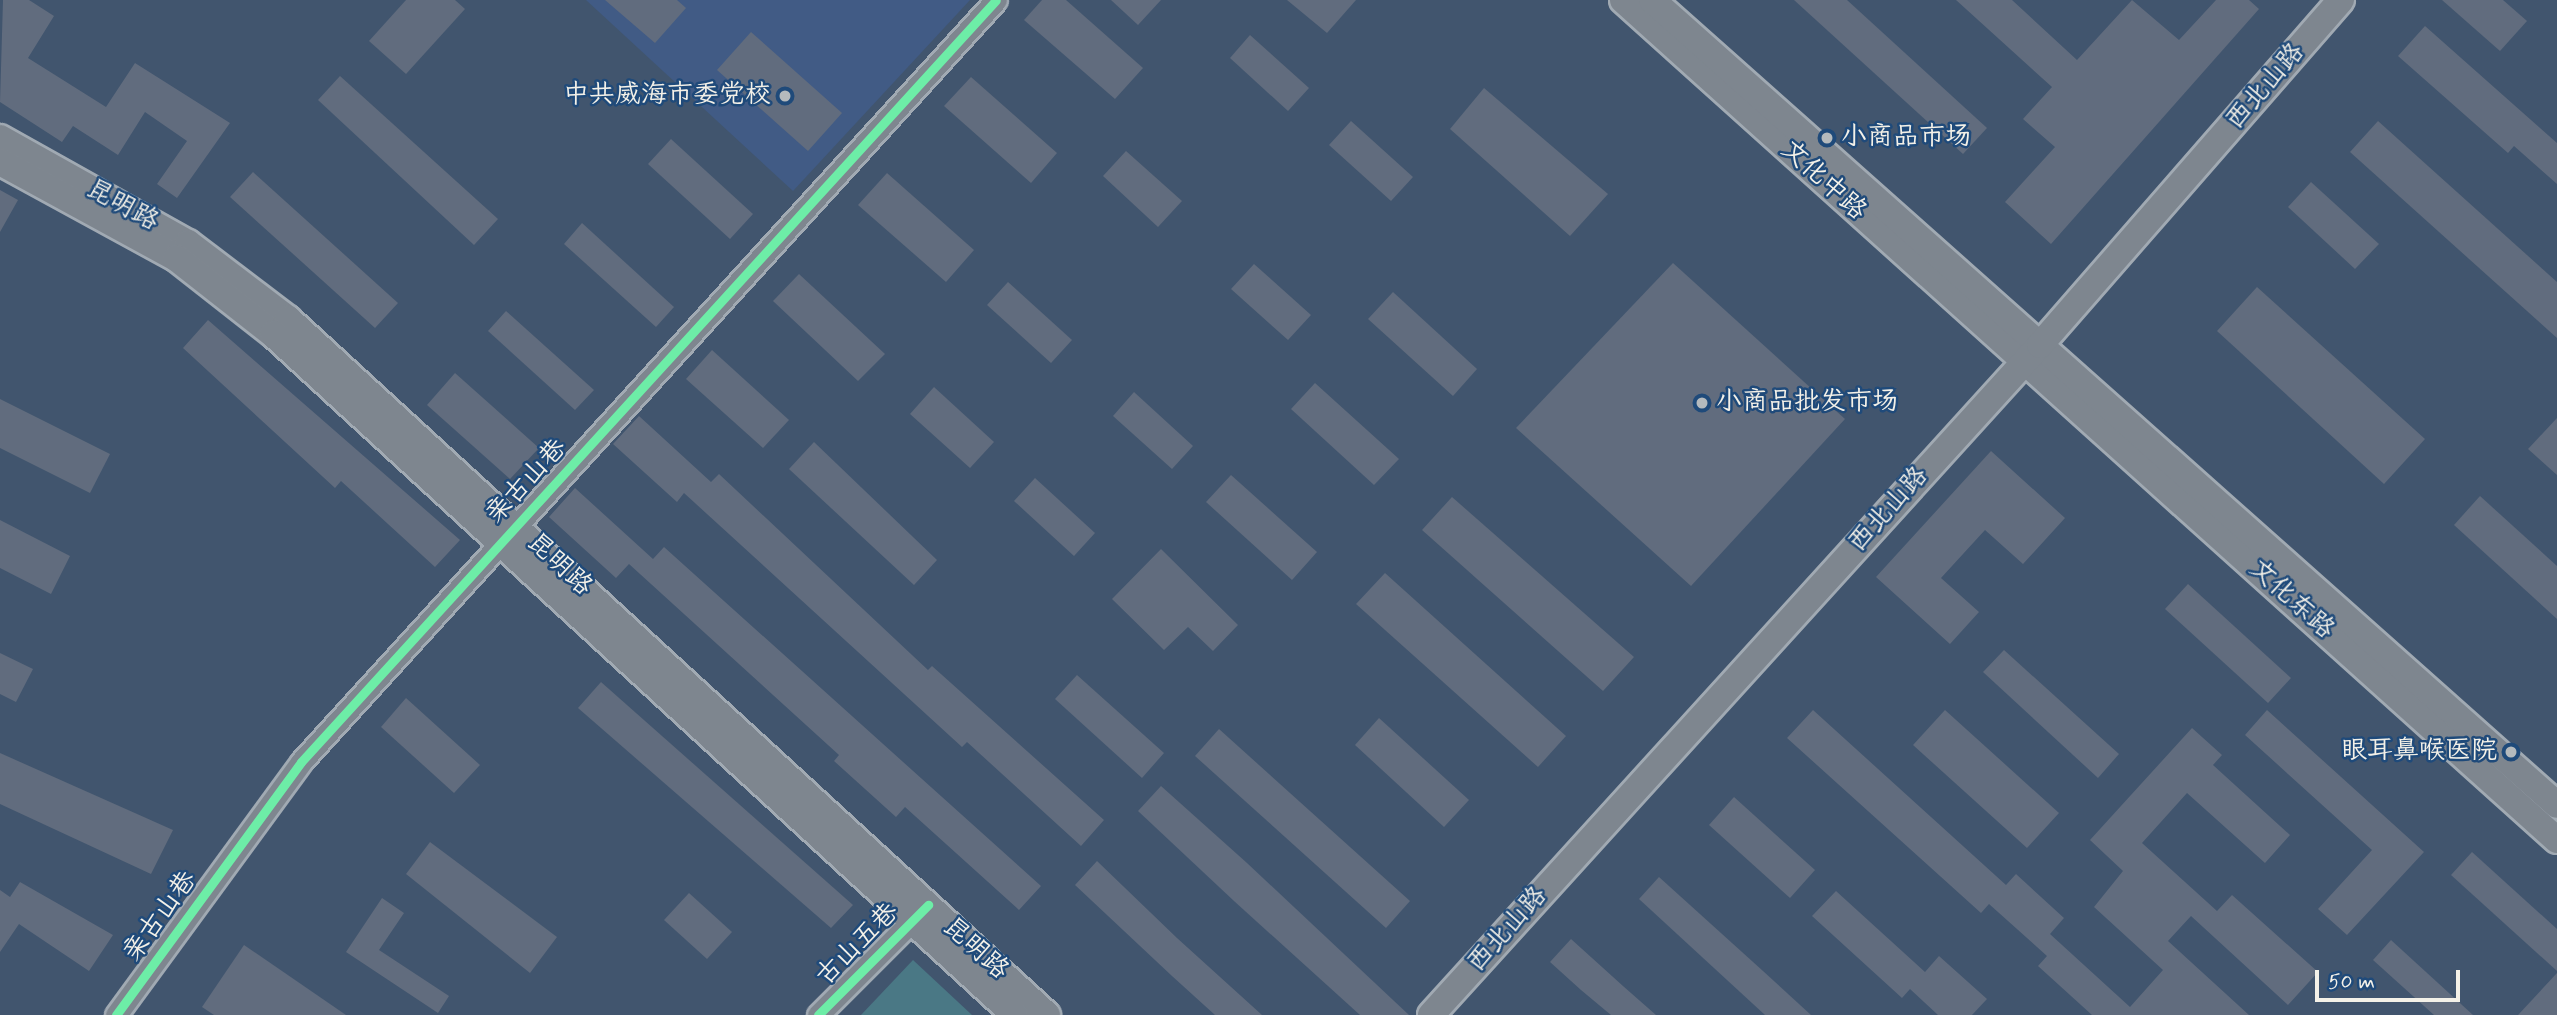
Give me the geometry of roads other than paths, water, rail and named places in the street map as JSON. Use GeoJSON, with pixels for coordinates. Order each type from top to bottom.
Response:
{"type":"FeatureCollection","features":[{"type":"Feature","properties":{"kind":"main road","name":"文化中路"},"geometry":{"type":"LineString","coordinates":[[1623,0],[2031,354]]}},
{"type":"Feature","properties":{"kind":"main road"},"geometry":{"type":"LineString","coordinates":[[1653,0],[2031,354],[2557,805]]}},
{"type":"Feature","properties":{"kind":"main road","name":"西北山路"},"geometry":{"type":"LineString","coordinates":[[1431,1015],[2031,354],[2341,0]]}},
{"type":"Feature","properties":{"kind":"main road","name":"昆明路"},"geometry":{"type":"LineString","coordinates":[[0,138],[188,243],[288,318],[515,524],[920,913],[1014,1015]]}},
{"type":"Feature","properties":{"kind":"main road","name":"昆明路"},"geometry":{"type":"LineString","coordinates":[[0,162],[176,258],[273,334],[498,545],[920,913],[1047,1015]]}},
{"type":"Feature","properties":{"kind":"main road","name":"文化东路"},"geometry":{"type":"LineString","coordinates":[[2031,354],[2557,840]]}},
{"type":"Feature","properties":{"kind":"street","name":"亲古山巷"},"geometry":{"type":"LineString","coordinates":[[123,1013],[301,762],[515,524],[709,321],[996,0]]}},
{"type":"Feature","properties":{"kind":"street","name":"古山五巷"},"geometry":{"type":"LineString","coordinates":[[818,1015],[920,913]]}},
{"type":"Feature","properties":{"kind":"place","name":"中共威海市委党校"},"geometry":{"type":"Point","coordinates":[785,96]}},
{"type":"Feature","properties":{"kind":"place","name":"小商品市场"},"geometry":{"type":"Point","coordinates":[1827,138]}},
{"type":"Feature","properties":{"kind":"place","name":"小商品批发市场"},"geometry":{"type":"Point","coordinates":[1702,403]}},
{"type":"Feature","properties":{"kind":"place","name":"眼耳鼻喉医院"},"geometry":{"type":"Point","coordinates":[2511,752]}}]}
